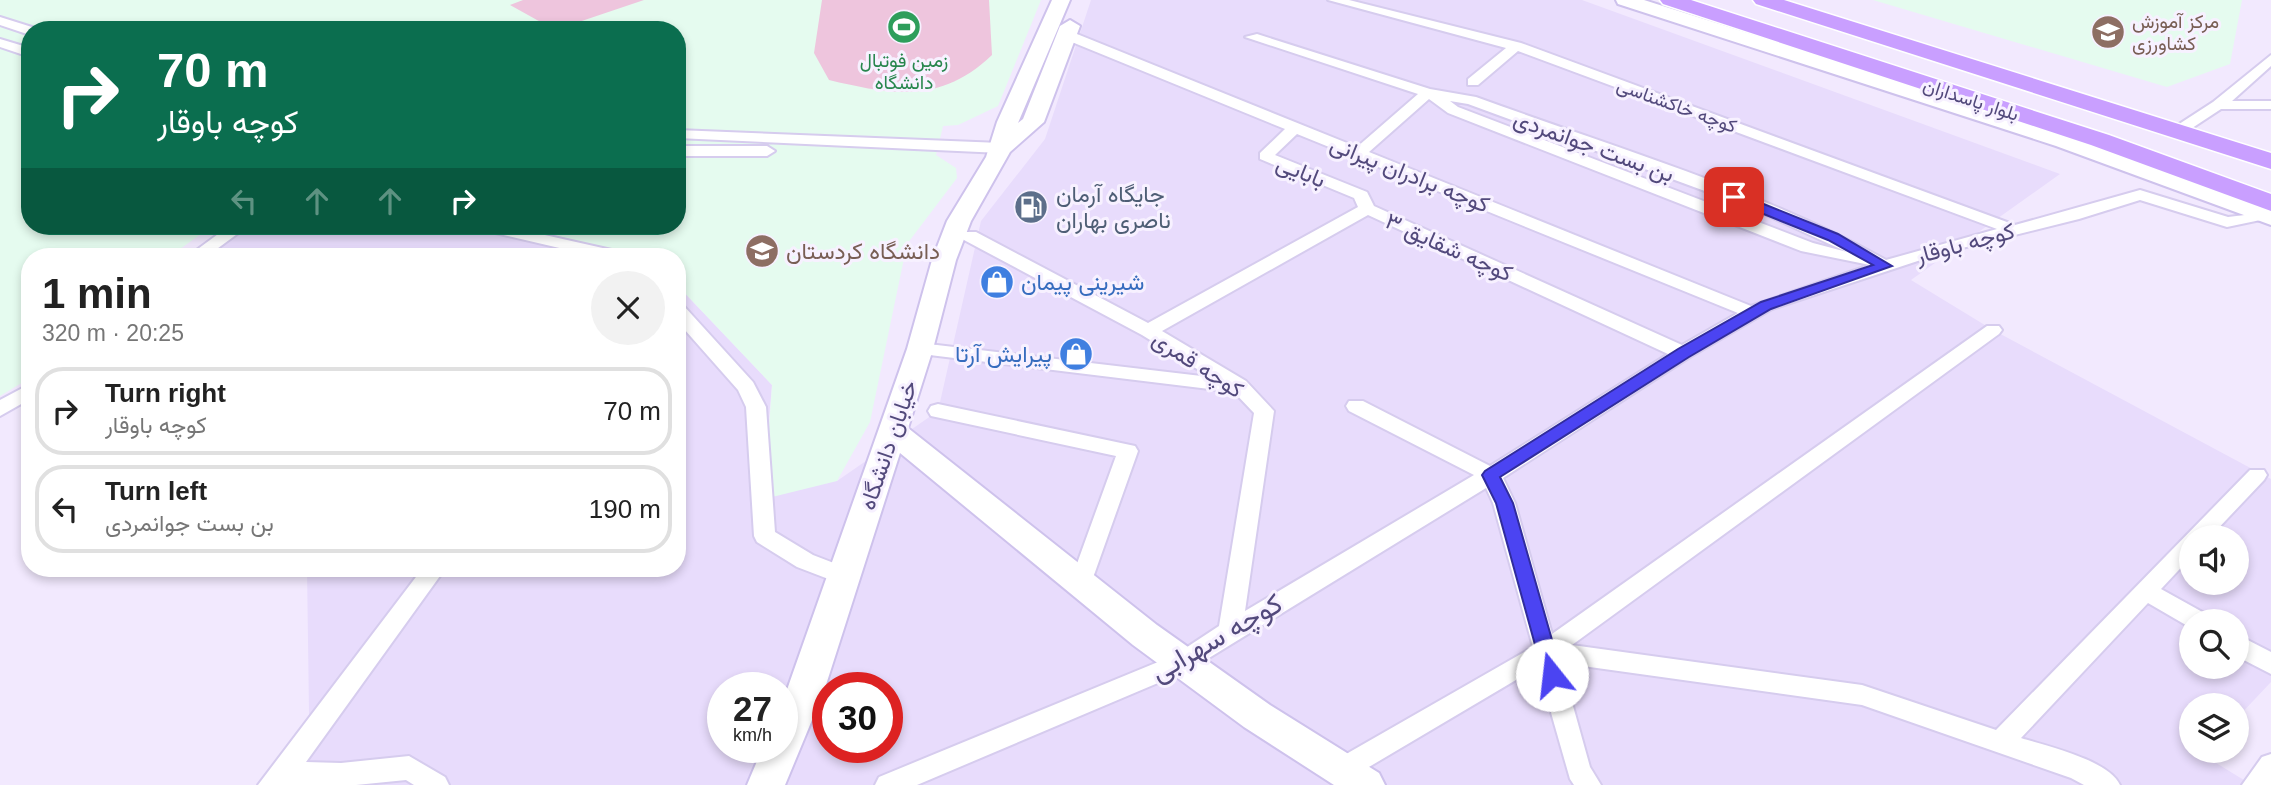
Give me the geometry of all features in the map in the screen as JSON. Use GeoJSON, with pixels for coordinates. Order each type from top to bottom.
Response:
{"type":"FeatureCollection","features":[{"type":"Feature","properties":{"kind":"main road","name":"بلوار پاسداران"},"geometry":{"type":"LineString","coordinates":[[1670,0],[2099,140],[2269,212]]}},
{"type":"Feature","properties":{"kind":"main road","name":"بلوار پاسداران"},"geometry":{"type":"LineString","coordinates":[[1725,0],[2271,180]]}},
{"type":"Feature","properties":{"kind":"main road"},"geometry":{"type":"LineString","coordinates":[[1763,0],[2271,162]]}},
{"type":"Feature","properties":{"kind":"street","name":"خیابان دانشگاه"},"geometry":{"type":"LineString","coordinates":[[798,709],[920,349],[944,260],[959,221],[1001,148],[1008,122],[1061,0]]}},
{"type":"Feature","properties":{"kind":"street","name":"خیابان دانشگاه"},"geometry":{"type":"LineString","coordinates":[[1001,148],[1033,122],[1081,0]]}},
{"type":"Feature","properties":{"kind":"street","name":"کوچه خاکشناسی"},"geometry":{"type":"LineString","coordinates":[[1334,0],[1516,46],[2014,230]]}},
{"type":"Feature","properties":{"kind":"street"},"geometry":{"type":"LineString","coordinates":[[1625,0],[2064,141],[2269,212]]}},
{"type":"Feature","properties":{"kind":"street"},"geometry":{"type":"LineString","coordinates":[[0,21],[21,28]]}},
{"type":"Feature","properties":{"kind":"street","name":"کوچه برادران پیرانی"},"geometry":{"type":"LineString","coordinates":[[1067,35],[1753,313]]}},
{"type":"Feature","properties":{"kind":"street","name":"بن بست جوانمردی"},"geometry":{"type":"LineString","coordinates":[[1252,37],[1427,93],[1454,110],[1807,247],[1885,266]]}},
{"type":"Feature","properties":{"kind":"street"},"geometry":{"type":"LineString","coordinates":[[0,43],[21,51]]}},
{"type":"Feature","properties":{"kind":"street"},"geometry":{"type":"LineString","coordinates":[[1473,82],[1516,46]]}},
{"type":"Feature","properties":{"kind":"street"},"geometry":{"type":"LineString","coordinates":[[2178,131],[2218,105],[2271,59]]}},
{"type":"Feature","properties":{"kind":"street"},"geometry":{"type":"LineString","coordinates":[[1359,153],[1427,93]]}},
{"type":"Feature","properties":{"kind":"street"},"geometry":{"type":"LineString","coordinates":[[2218,105],[2271,105]]}},
{"type":"Feature","properties":{"kind":"street","name":"بابایی"},"geometry":{"type":"LineString","coordinates":[[1295,127],[1265,156],[1361,195],[1367,209]]}},
{"type":"Feature","properties":{"kind":"street"},"geometry":{"type":"LineString","coordinates":[[686,134],[1001,148]]}},
{"type":"Feature","properties":{"kind":"street"},"geometry":{"type":"LineString","coordinates":[[686,151],[825,150],[939,144]]}},
{"type":"Feature","properties":{"kind":"street","name":"کوچه باوقار"},"geometry":{"type":"LineString","coordinates":[[1491,475],[1684,353],[1753,313],[1885,266],[1936,249],[2073,216],[2140,195],[2227,222],[2269,212]]}},
{"type":"Feature","properties":{"kind":"street","name":"کوچه شقایق ۳"},"geometry":{"type":"LineString","coordinates":[[1148,331],[1367,209],[1684,353]]}},
{"type":"Feature","properties":{"kind":"street"},"geometry":{"type":"LineString","coordinates":[[208,248],[227,235]]}},
{"type":"Feature","properties":{"kind":"street"},"geometry":{"type":"LineString","coordinates":[[523,235],[580,248]]}},
{"type":"Feature","properties":{"kind":"street","name":"کوچه قمری"},"geometry":{"type":"LineString","coordinates":[[970,236],[1148,331],[1239,386],[1264,411],[1230,631]]}},
{"type":"Feature","properties":{"kind":"street"},"geometry":{"type":"LineString","coordinates":[[686,319],[746,387],[756,407],[765,536],[805,561],[844,576]]}},
{"type":"Feature","properties":{"kind":"street"},"geometry":{"type":"LineString","coordinates":[[893,431],[1081,583],[1184,662],[1257,716],[1354,777],[1546,651],[1993,330]]}},
{"type":"Feature","properties":{"kind":"street"},"geometry":{"type":"LineString","coordinates":[[920,349],[1239,386]]}},
{"type":"Feature","properties":{"kind":"street"},"geometry":{"type":"LineString","coordinates":[[0,409],[21,396]]}},
{"type":"Feature","properties":{"kind":"street"},"geometry":{"type":"LineString","coordinates":[[1356,406],[1491,475],[1504,503],[1579,771],[1588,785]]}},
{"type":"Feature","properties":{"kind":"street"},"geometry":{"type":"LineString","coordinates":[[938,411],[1128,451],[1081,583]]}},
{"type":"Feature","properties":{"kind":"street","name":"کوچه سهرابی"},"geometry":{"type":"LineString","coordinates":[[888,785],[1184,662],[1230,631],[1491,475]]}},
{"type":"Feature","properties":{"kind":"street"},"geometry":{"type":"LineString","coordinates":[[2208,525],[2257,475]]}},
{"type":"Feature","properties":{"kind":"street"},"geometry":{"type":"LineString","coordinates":[[2001,743],[2179,556]]}},
{"type":"Feature","properties":{"kind":"street"},"geometry":{"type":"LineString","coordinates":[[277,779],[428,577]]}},
{"type":"Feature","properties":{"kind":"street"},"geometry":{"type":"LineString","coordinates":[[2145,591],[2179,610]]}},
{"type":"Feature","properties":{"kind":"street"},"geometry":{"type":"LineString","coordinates":[[1546,651],[1863,695],[2079,769],[2107,785]]}},
{"type":"Feature","properties":{"kind":"street"},"geometry":{"type":"LineString","coordinates":[[2249,651],[2271,664]]}},
{"type":"Feature","properties":{"kind":"street","name":"خیابان دانشگاه"},"geometry":{"type":"LineString","coordinates":[[766,785],[775,763]]}},
{"type":"Feature","properties":{"kind":"street"},"geometry":{"type":"LineString","coordinates":[[2255,785],[2271,765]]}},
{"type":"Feature","properties":{"kind":"street"},"geometry":{"type":"LineString","coordinates":[[277,779],[409,768],[436,785]]}},
{"type":"Feature","properties":{"kind":"shaded area","name":"دانشگاه کردستان"},"geometry":{"type":"Polygon","coordinates":[[[0,0],[1041,0],[998,106],[958,125],[943,126],[936,155],[956,168],[957,178],[907,244],[870,422],[837,481],[764,499],[772,385],[686,294],[686,248],[607,248],[555,235],[686,235],[686,21],[21,21],[21,235],[200,235],[181,248],[21,248],[21,383],[0,396],[0,0]]]}},
{"type":"Feature","properties":{"kind":"shaded area"},"geometry":{"type":"Polygon","coordinates":[[[523,0],[644,0],[582,21],[539,21],[510,5],[523,0]]]}},
{"type":"Feature","properties":{"kind":"shaded area","name":"زمین فوتبال دانشگاه"},"geometry":{"type":"Polygon","coordinates":[[[822,0],[989,0],[992,55],[954,82],[915,92],[895,92],[829,80],[814,53],[822,0]]]}},
{"type":"Feature","properties":{"kind":"shaded area"},"geometry":{"type":"Polygon","coordinates":[[[1091,0],[1582,0],[2060,174],[1911,280],[1993,330],[2271,479],[2271,682],[2249,705],[2249,693],[2179,693],[2179,763],[2216,763],[2252,785],[310,785],[307,577],[686,577],[686,294],[772,385],[763,484],[837,481],[938,411],[981,221],[1045,139],[1091,0]]]}},
{"type":"Feature","properties":{"kind":"shaded area","name":"مرکز آموزش کشاورزی"},"geometry":{"type":"Polygon","coordinates":[[[1873,0],[2242,0],[2230,64],[2167,87],[1873,0]]]}},
{"type":"Feature","properties":{"kind":"shaded area"},"geometry":{"type":"Polygon","coordinates":[[[228,235],[555,235],[607,248],[213,248],[228,235]]]}},
{"type":"Feature","properties":{"kind":"place","name":"زمین فوتبال دانشگاه"},"geometry":{"type":"Point","coordinates":[904,27]}},
{"type":"Feature","properties":{"kind":"place","name":"مرکز آموزش کشاورزی"},"geometry":{"type":"Point","coordinates":[2108,32]}},
{"type":"Feature","properties":{"kind":"place","name":"جایگاه آرمان ناصری بهاران"},"geometry":{"type":"Point","coordinates":[1031,207]}},
{"type":"Feature","properties":{"kind":"place","name":"دانشگاه کردستان"},"geometry":{"type":"Point","coordinates":[762,251]}},
{"type":"Feature","properties":{"kind":"place","name":"شیرینی پیمان"},"geometry":{"type":"Point","coordinates":[997,282]}},
{"type":"Feature","properties":{"kind":"place","name":"پیرایش آرتا"},"geometry":{"type":"Point","coordinates":[1076,354]}},
{"type":"Feature","properties":{"kind":"route"},"geometry":{"type":"LineString","coordinates":[[1552,675],[1504,503],[1491,475],[1684,353],[1766,306],[1885,266],[1833,237],[1734,197]]}}]}
